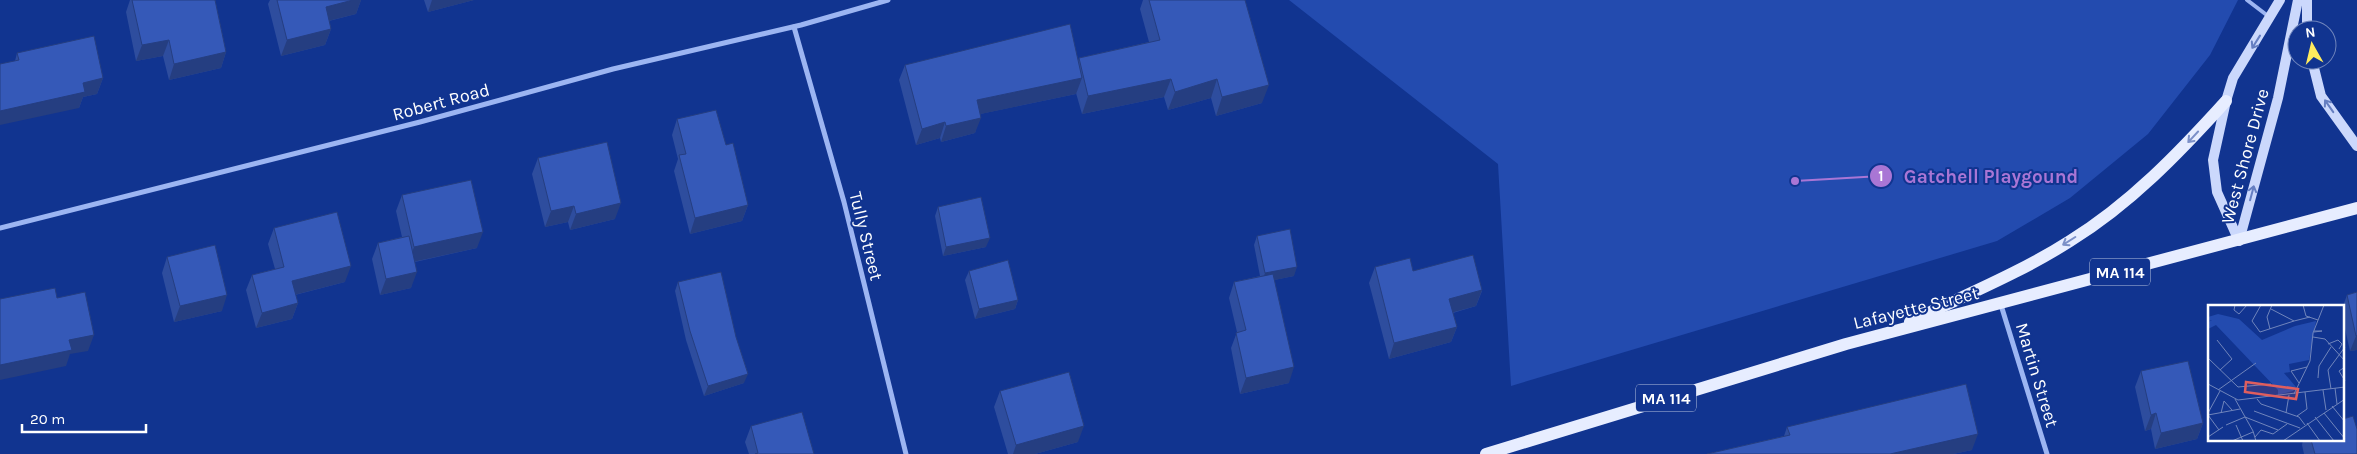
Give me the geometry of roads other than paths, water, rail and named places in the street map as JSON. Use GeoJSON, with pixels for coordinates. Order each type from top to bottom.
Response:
{"type":"FeatureCollection","features":[{"type":"Feature","properties":{"kind":"main road","name":"West Shore Drive"},"geometry":{"type":"LineString","coordinates":[[2239,241],[2217,192],[2213,160],[2233,78],[2280,0]]}},
{"type":"Feature","properties":{"kind":"main road","name":"West Shore Drive"},"geometry":{"type":"LineString","coordinates":[[2239,241],[2278,98],[2298,0]]}},
{"type":"Feature","properties":{"kind":"main road"},"geometry":{"type":"LineString","coordinates":[[2307,0],[2307,20]]}},
{"type":"Feature","properties":{"kind":"main road"},"geometry":{"type":"LineString","coordinates":[[2314,70],[2321,96],[2357,146]]}},
{"type":"Feature","properties":{"kind":"main road"},"geometry":{"type":"LineString","coordinates":[[1884,335],[2070,242],[2130,198],[2190,141],[2226,101]]}},
{"type":"Feature","properties":{"kind":"main road","name":"Lafayette Street"},"geometry":{"type":"LineString","coordinates":[[1486,454],[1837,347],[2357,208]]}},
{"type":"Feature","properties":{"kind":"street","name":"Robert Road"},"geometry":{"type":"LineString","coordinates":[[0,228],[420,122],[613,69],[794,27],[888,0]]}},
{"type":"Feature","properties":{"kind":"street","name":"Tully Street"},"geometry":{"type":"LineString","coordinates":[[794,27],[844,202],[906,454]]}},
{"type":"Feature","properties":{"kind":"street","name":"Martin Street"},"geometry":{"type":"LineString","coordinates":[[2001,304],[2048,454]]}},
{"type":"Feature","properties":{"kind":"lane"},"geometry":{"type":"LineString","coordinates":[[2247,0],[2270,18]]}},
{"type":"Feature","properties":{"kind":"place","name":"Gatchell Playgound"},"geometry":{"type":"Point","coordinates":[1795,181]}}]}
